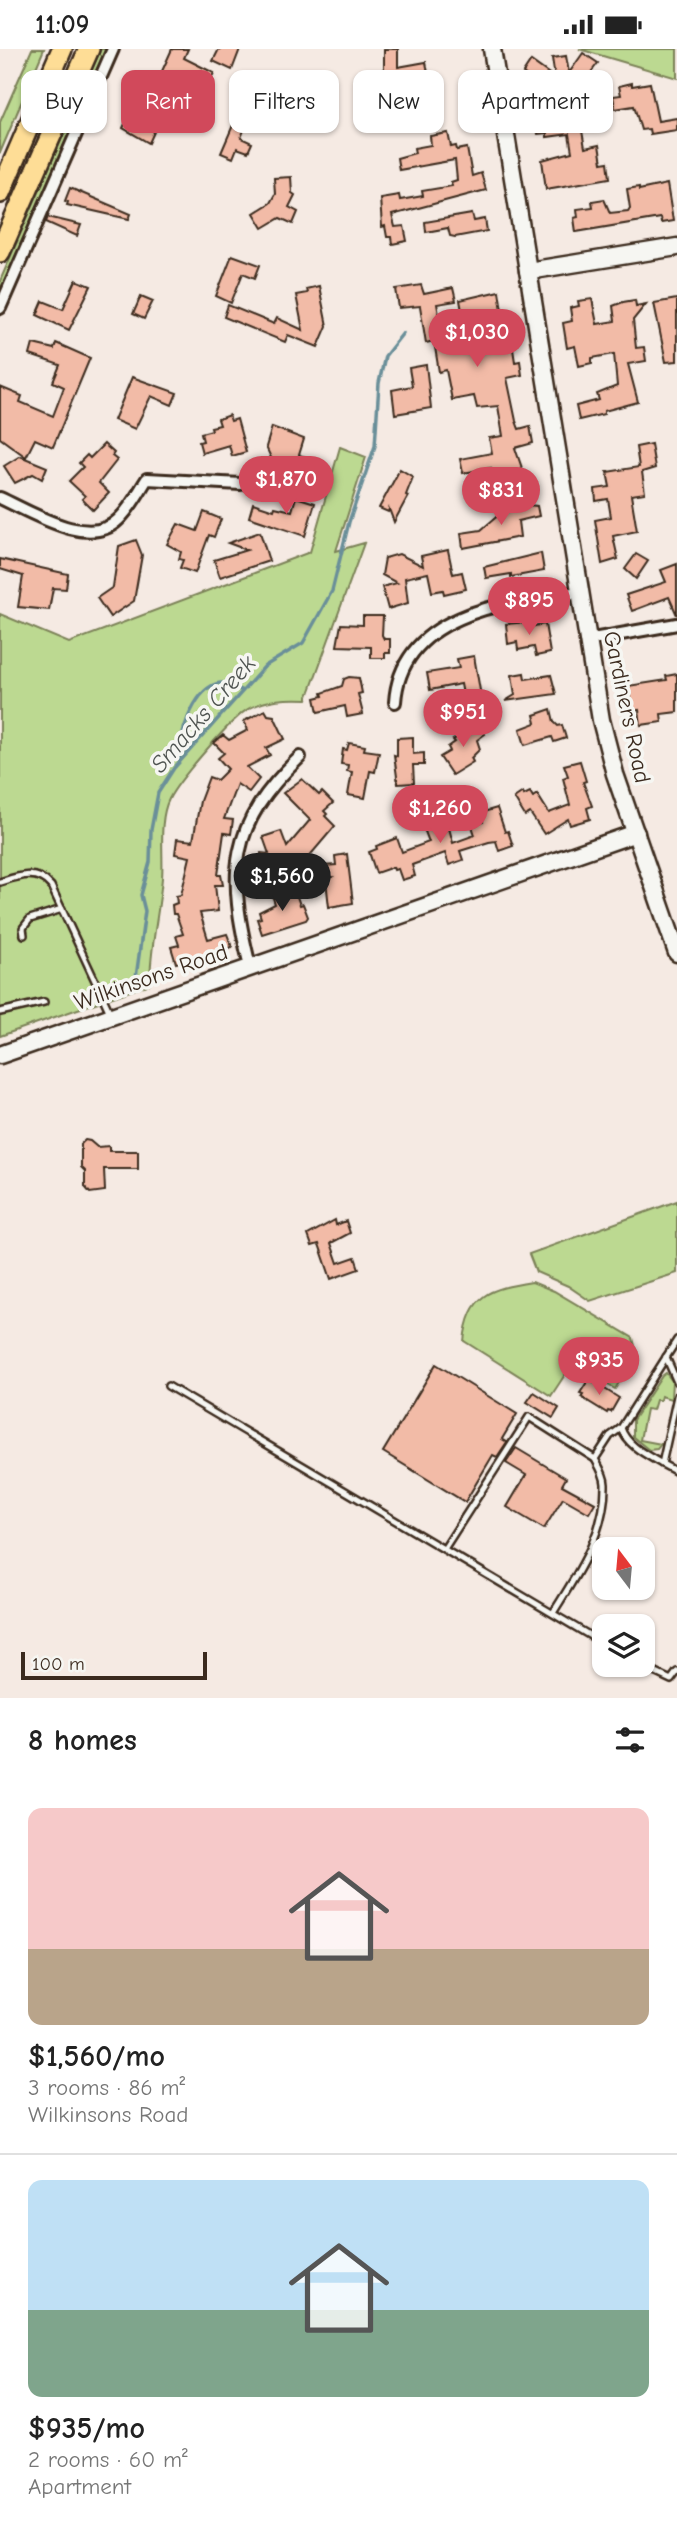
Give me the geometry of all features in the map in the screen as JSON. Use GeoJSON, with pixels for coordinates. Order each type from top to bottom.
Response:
{"type":"FeatureCollection","features":[{"type":"Feature","properties":{"kind":"highway"},"geometry":{"type":"LineString","coordinates":[[53,70],[62,49]]}},
{"type":"Feature","properties":{"kind":"highway"},"geometry":{"type":"LineString","coordinates":[[0,252],[89,49]]}},
{"type":"Feature","properties":{"kind":"highway"},"geometry":{"type":"LineString","coordinates":[[0,184],[25,133]]}},
{"type":"Feature","properties":{"kind":"highway"},"geometry":{"type":"LineString","coordinates":[[0,193],[26,133]]}},
{"type":"Feature","properties":{"kind":"street"},"geometry":{"type":"LineString","coordinates":[[0,308],[113,49]]}},
{"type":"Feature","properties":{"kind":"street","name":"Gardiners Road"},"geometry":{"type":"LineString","coordinates":[[492,49],[587,640],[610,755],[677,953]]}},
{"type":"Feature","properties":{"kind":"street"},"geometry":{"type":"LineString","coordinates":[[528,271],[677,247]]}},
{"type":"Feature","properties":{"kind":"street"},"geometry":{"type":"LineString","coordinates":[[0,498],[69,528],[100,531],[120,519],[147,479],[241,484]]}},
{"type":"Feature","properties":{"kind":"street"},"geometry":{"type":"LineString","coordinates":[[395,702],[397,683],[407,662],[433,635],[453,621],[500,603],[580,593]]}},
{"type":"Feature","properties":{"kind":"street"},"geometry":{"type":"LineString","coordinates":[[587,640],[677,624]]}},
{"type":"Feature","properties":{"kind":"street"},"geometry":{"type":"LineString","coordinates":[[250,966],[237,886],[240,843],[258,802],[299,757]]}},
{"type":"Feature","properties":{"kind":"street","name":"Wilkinsons Road"},"geometry":{"type":"LineString","coordinates":[[0,1055],[636,833]]}},
{"type":"Feature","properties":{"kind":"lane"},"geometry":{"type":"LineString","coordinates":[[0,882],[31,874],[44,878],[62,909],[111,1015]]}},
{"type":"Feature","properties":{"kind":"lane"},"geometry":{"type":"LineString","coordinates":[[24,935],[23,927],[30,919],[62,909]]}},
{"type":"Feature","properties":{"kind":"lane"},"geometry":{"type":"LineString","coordinates":[[0,1012],[44,1002]]}},
{"type":"Feature","properties":{"kind":"lane"},"geometry":{"type":"LineString","coordinates":[[595,1459],[610,1436],[621,1428],[677,1340]]}},
{"type":"Feature","properties":{"kind":"lane"},"geometry":{"type":"LineString","coordinates":[[667,1357],[677,1382]]}},
{"type":"Feature","properties":{"kind":"lane"},"geometry":{"type":"LineString","coordinates":[[168,1386],[592,1637]]}},
{"type":"Feature","properties":{"kind":"lane"},"geometry":{"type":"LineString","coordinates":[[662,1464],[677,1396]]}},
{"type":"Feature","properties":{"kind":"lane"},"geometry":{"type":"LineString","coordinates":[[444,1549],[529,1417],[595,1459],[606,1482],[598,1530],[584,1562],[553,1613]]}},
{"type":"Feature","properties":{"kind":"lane"},"geometry":{"type":"LineString","coordinates":[[621,1428],[626,1439],[636,1448],[677,1472]]}},
{"type":"Feature","properties":{"kind":"lane"},"geometry":{"type":"LineString","coordinates":[[655,1672],[671,1680],[677,1672]]}},
{"type":"Feature","properties":{"kind":"green space"},"geometry":{"type":"Polygon","coordinates":[[[32,49],[44,49],[35,70],[23,70],[32,49]]]}},
{"type":"Feature","properties":{"kind":"green space"},"geometry":{"type":"Polygon","coordinates":[[[101,49],[109,49],[100,70],[92,70],[101,49]]]}},
{"type":"Feature","properties":{"kind":"green space"},"geometry":{"type":"Polygon","coordinates":[[[579,49],[677,49],[677,78],[579,49]]]}},
{"type":"Feature","properties":{"kind":"green space"},"geometry":{"type":"Polygon","coordinates":[[[21,74],[21,103],[0,153],[0,122],[21,74]]]}},
{"type":"Feature","properties":{"kind":"green space"},"geometry":{"type":"Polygon","coordinates":[[[64,133],[72,133],[0,297],[0,281],[64,133]]]}},
{"type":"Feature","properties":{"kind":"green space"},"geometry":{"type":"Polygon","coordinates":[[[340,447],[366,457],[336,551],[364,543],[307,699],[270,701],[242,713],[206,750],[169,799],[162,828],[162,878],[150,984],[0,1036],[0,614],[69,643],[310,552],[340,447]]]}},
{"type":"Feature","properties":{"kind":"green space"},"geometry":{"type":"Polygon","coordinates":[[[677,1201],[677,1273],[590,1301],[568,1286],[536,1272],[529,1254],[677,1201]]]}},
{"type":"Feature","properties":{"kind":"green space"},"geometry":{"type":"Polygon","coordinates":[[[532,1282],[554,1291],[633,1338],[637,1354],[615,1389],[572,1364],[551,1396],[464,1341],[471,1313],[484,1296],[493,1291],[532,1282]]]}},
{"type":"Feature","properties":{"kind":"green space"},"geometry":{"type":"Polygon","coordinates":[[[666,1373],[672,1381],[671,1399],[661,1396],[660,1400],[656,1400],[653,1410],[646,1409],[640,1440],[661,1444],[657,1449],[649,1450],[633,1437],[633,1420],[666,1373]]]}},
{"type":"Feature","properties":{"kind":"building"},"geometry":{"type":"Polygon","coordinates":[[[172,49],[188,49],[184,58],[208,70],[163,70],[172,49]]]}},
{"type":"Feature","properties":{"kind":"building"},"geometry":{"type":"Polygon","coordinates":[[[219,49],[240,49],[232,70],[213,61],[219,49]]]}},
{"type":"Feature","properties":{"kind":"building"},"geometry":{"type":"Polygon","coordinates":[[[384,49],[398,49],[398,67],[426,62],[427,70],[384,70],[384,49]]]}},
{"type":"Feature","properties":{"kind":"building"},"geometry":{"type":"Polygon","coordinates":[[[583,53],[598,63],[593,70],[571,70],[583,53]]]}},
{"type":"Feature","properties":{"kind":"building"},"geometry":{"type":"Polygon","coordinates":[[[566,56],[568,70],[554,70],[552,58],[566,56]]]}},
{"type":"Feature","properties":{"kind":"building"},"geometry":{"type":"Polygon","coordinates":[[[531,61],[544,70],[525,70],[531,61]]]}},
{"type":"Feature","properties":{"kind":"building"},"geometry":{"type":"Polygon","coordinates":[[[650,83],[658,121],[677,118],[677,130],[650,134],[649,129],[641,130],[634,106],[615,109],[613,96],[621,95],[619,86],[650,83]]]}},
{"type":"Feature","properties":{"kind":"building"},"geometry":{"type":"Polygon","coordinates":[[[132,133],[154,133],[149,143],[132,133]]]}},
{"type":"Feature","properties":{"kind":"building"},"geometry":{"type":"Polygon","coordinates":[[[230,133],[243,133],[241,138],[252,143],[248,152],[237,148],[233,158],[221,153],[230,133]]]}},
{"type":"Feature","properties":{"kind":"building"},"geometry":{"type":"Polygon","coordinates":[[[448,133],[451,147],[456,146],[457,150],[467,148],[472,176],[481,173],[486,190],[392,215],[395,227],[404,226],[407,241],[392,244],[391,237],[387,237],[385,226],[382,227],[380,198],[399,195],[400,200],[423,196],[422,191],[452,186],[451,182],[457,180],[455,160],[399,170],[397,158],[415,153],[414,148],[431,145],[430,136],[448,133]]]}},
{"type":"Feature","properties":{"kind":"building"},"geometry":{"type":"Polygon","coordinates":[[[547,133],[582,133],[585,148],[599,145],[602,163],[608,162],[610,178],[546,189],[542,160],[572,152],[569,134],[547,137],[547,133]]]}},
{"type":"Feature","properties":{"kind":"building"},"geometry":{"type":"Polygon","coordinates":[[[291,177],[292,193],[295,195],[289,207],[298,212],[293,224],[280,218],[263,228],[254,213],[270,203],[275,194],[274,178],[291,177]]]}},
{"type":"Feature","properties":{"kind":"building"},"geometry":{"type":"Polygon","coordinates":[[[667,184],[673,221],[661,223],[660,218],[576,232],[574,218],[578,217],[577,209],[593,207],[592,201],[604,199],[610,213],[628,211],[630,208],[627,189],[639,187],[639,190],[667,184]]]}},
{"type":"Feature","properties":{"kind":"building"},"geometry":{"type":"Polygon","coordinates":[[[70,188],[131,214],[129,219],[67,205],[68,202],[65,201],[70,188]]]}},
{"type":"Feature","properties":{"kind":"building"},"geometry":{"type":"Polygon","coordinates":[[[472,214],[474,221],[485,219],[487,231],[455,237],[450,236],[448,228],[426,232],[425,222],[472,214]]]}},
{"type":"Feature","properties":{"kind":"building"},"geometry":{"type":"Polygon","coordinates":[[[48,217],[81,225],[77,236],[46,222],[48,217]]]}},
{"type":"Feature","properties":{"kind":"building"},"geometry":{"type":"Polygon","coordinates":[[[232,255],[260,265],[255,278],[243,273],[231,303],[216,296],[232,255]]]}},
{"type":"Feature","properties":{"kind":"building"},"geometry":{"type":"Polygon","coordinates":[[[76,280],[91,286],[69,330],[37,315],[43,301],[63,309],[76,280]]]}},
{"type":"Feature","properties":{"kind":"building"},"geometry":{"type":"Polygon","coordinates":[[[421,285],[424,294],[453,288],[456,301],[437,304],[446,351],[465,348],[464,339],[467,338],[460,300],[499,291],[501,330],[510,329],[515,362],[520,361],[522,375],[507,378],[516,421],[519,429],[530,426],[533,443],[515,448],[523,471],[499,480],[491,468],[463,473],[460,459],[492,453],[489,438],[503,436],[498,406],[477,408],[474,396],[452,400],[446,370],[439,372],[434,341],[426,343],[420,306],[399,308],[396,289],[421,285]]]}},
{"type":"Feature","properties":{"kind":"building"},"geometry":{"type":"Polygon","coordinates":[[[319,286],[327,326],[318,347],[288,335],[285,342],[224,317],[228,305],[274,324],[277,318],[303,330],[296,295],[307,293],[306,289],[319,286]]]}},
{"type":"Feature","properties":{"kind":"building"},"geometry":{"type":"Polygon","coordinates":[[[141,296],[153,301],[144,319],[133,314],[141,296]]]}},
{"type":"Feature","properties":{"kind":"building"},"geometry":{"type":"Polygon","coordinates":[[[592,299],[597,324],[615,321],[613,306],[635,300],[636,306],[646,304],[633,320],[636,348],[644,347],[646,361],[628,364],[638,402],[579,420],[576,406],[599,400],[597,394],[617,386],[614,354],[592,358],[592,363],[579,366],[575,346],[567,348],[563,323],[572,321],[570,308],[579,306],[578,301],[592,299]]]}},
{"type":"Feature","properties":{"kind":"building"},"geometry":{"type":"Polygon","coordinates":[[[677,299],[677,361],[666,362],[654,303],[677,299]]]}},
{"type":"Feature","properties":{"kind":"building"},"geometry":{"type":"Polygon","coordinates":[[[56,343],[90,358],[53,447],[35,439],[26,457],[0,438],[0,387],[22,396],[20,402],[53,416],[64,387],[53,382],[60,365],[30,355],[33,344],[54,349],[56,343]]]}},
{"type":"Feature","properties":{"kind":"building"},"geometry":{"type":"Polygon","coordinates":[[[426,365],[431,408],[395,414],[392,390],[412,386],[409,368],[426,365]]]}},
{"type":"Feature","properties":{"kind":"building"},"geometry":{"type":"Polygon","coordinates":[[[132,377],[177,393],[172,405],[151,396],[135,429],[114,420],[132,377]]]}},
{"type":"Feature","properties":{"kind":"building"},"geometry":{"type":"Polygon","coordinates":[[[229,415],[231,421],[237,419],[246,452],[232,456],[229,445],[202,453],[199,442],[203,441],[201,433],[220,425],[218,419],[229,415]]]}},
{"type":"Feature","properties":{"kind":"building"},"geometry":{"type":"Polygon","coordinates":[[[272,427],[304,439],[299,455],[309,458],[305,472],[272,460],[266,447],[272,427]]]}},
{"type":"Feature","properties":{"kind":"building"},"geometry":{"type":"Polygon","coordinates":[[[104,444],[117,460],[99,483],[109,493],[93,510],[82,499],[85,496],[69,481],[83,467],[79,463],[87,455],[90,458],[104,444]]]}},
{"type":"Feature","properties":{"kind":"building"},"geometry":{"type":"Polygon","coordinates":[[[651,444],[655,468],[642,472],[645,493],[631,495],[637,531],[613,536],[618,559],[602,564],[595,520],[611,517],[608,499],[596,501],[595,489],[610,487],[607,472],[639,467],[636,447],[651,444]]]}},
{"type":"Feature","properties":{"kind":"building"},"geometry":{"type":"Polygon","coordinates":[[[20,456],[47,467],[42,479],[33,474],[15,483],[4,466],[20,456]]]}},
{"type":"Feature","properties":{"kind":"building"},"geometry":{"type":"Polygon","coordinates":[[[400,469],[413,477],[406,495],[408,496],[394,522],[389,509],[388,512],[379,508],[400,469]]]}},
{"type":"Feature","properties":{"kind":"building"},"geometry":{"type":"Polygon","coordinates":[[[296,497],[315,503],[305,536],[249,517],[253,503],[274,510],[275,507],[292,511],[296,497]]]}},
{"type":"Feature","properties":{"kind":"building"},"geometry":{"type":"Polygon","coordinates":[[[537,506],[539,516],[518,521],[520,537],[463,548],[461,533],[481,530],[508,507],[537,506]]]}},
{"type":"Feature","properties":{"kind":"building"},"geometry":{"type":"Polygon","coordinates":[[[204,512],[221,519],[214,537],[209,535],[195,573],[180,568],[183,560],[179,559],[181,552],[167,544],[178,524],[197,531],[204,512]]]}},
{"type":"Feature","properties":{"kind":"building"},"geometry":{"type":"Polygon","coordinates":[[[260,532],[269,561],[220,577],[214,560],[247,550],[228,543],[260,532]]]}},
{"type":"Feature","properties":{"kind":"building"},"geometry":{"type":"Polygon","coordinates":[[[136,540],[142,555],[134,601],[110,617],[97,598],[113,587],[119,546],[136,540]]]}},
{"type":"Feature","properties":{"kind":"building"},"geometry":{"type":"Polygon","coordinates":[[[448,550],[453,574],[462,572],[466,589],[444,594],[443,590],[432,592],[428,573],[405,578],[408,603],[388,609],[382,587],[397,583],[382,575],[385,558],[399,554],[423,566],[421,556],[448,550]]]}},
{"type":"Feature","properties":{"kind":"building"},"geometry":{"type":"Polygon","coordinates":[[[541,553],[544,571],[486,578],[484,567],[541,553]]]}},
{"type":"Feature","properties":{"kind":"building"},"geometry":{"type":"Polygon","coordinates":[[[636,554],[648,561],[636,579],[625,569],[636,554]]]}},
{"type":"Feature","properties":{"kind":"building"},"geometry":{"type":"Polygon","coordinates":[[[0,559],[68,574],[66,589],[53,588],[49,610],[18,607],[23,576],[0,569],[0,559]]]}},
{"type":"Feature","properties":{"kind":"building"},"geometry":{"type":"Polygon","coordinates":[[[677,564],[677,615],[669,597],[632,611],[626,595],[666,582],[661,570],[677,564]]]}},
{"type":"Feature","properties":{"kind":"building"},"geometry":{"type":"Polygon","coordinates":[[[363,616],[383,616],[382,635],[384,639],[390,639],[390,653],[385,653],[385,658],[371,658],[371,647],[337,646],[341,624],[363,625],[363,616]]]}},
{"type":"Feature","properties":{"kind":"building"},"geometry":{"type":"Polygon","coordinates":[[[527,622],[528,627],[545,624],[550,653],[536,656],[534,647],[518,650],[517,642],[508,644],[506,624],[527,622]]]}},
{"type":"Feature","properties":{"kind":"building"},"geometry":{"type":"Polygon","coordinates":[[[474,656],[482,702],[465,705],[461,684],[430,690],[427,673],[459,668],[457,659],[474,656]]]}},
{"type":"Feature","properties":{"kind":"building"},"geometry":{"type":"Polygon","coordinates":[[[524,673],[525,679],[551,675],[556,694],[505,701],[515,695],[512,675],[524,673]]]}},
{"type":"Feature","properties":{"kind":"building"},"geometry":{"type":"Polygon","coordinates":[[[677,674],[677,712],[661,714],[662,722],[641,725],[639,710],[632,711],[628,686],[667,680],[666,676],[677,674]]]}},
{"type":"Feature","properties":{"kind":"building"},"geometry":{"type":"Polygon","coordinates":[[[359,678],[362,693],[358,694],[363,714],[347,717],[345,706],[318,712],[315,698],[342,686],[344,679],[359,678]]]}},
{"type":"Feature","properties":{"kind":"building"},"geometry":{"type":"Polygon","coordinates":[[[551,709],[554,722],[558,726],[562,725],[566,738],[554,742],[552,737],[525,745],[520,729],[536,723],[534,715],[551,709]]]}},
{"type":"Feature","properties":{"kind":"building"},"geometry":{"type":"Polygon","coordinates":[[[265,710],[268,715],[274,716],[285,739],[266,748],[270,755],[247,767],[259,779],[249,792],[237,784],[224,819],[233,820],[231,834],[224,833],[218,875],[221,875],[223,885],[215,885],[218,911],[200,913],[208,939],[227,934],[232,947],[176,963],[171,947],[179,945],[176,936],[183,934],[176,914],[173,914],[172,905],[177,903],[176,896],[181,895],[190,857],[175,854],[177,839],[193,841],[200,801],[209,777],[217,780],[228,769],[218,758],[224,753],[214,743],[223,735],[229,740],[248,730],[244,721],[265,710]]]}},
{"type":"Feature","properties":{"kind":"building"},"geometry":{"type":"Polygon","coordinates":[[[476,720],[485,734],[477,740],[480,749],[471,758],[473,762],[452,775],[440,757],[450,751],[448,747],[455,742],[453,740],[468,730],[466,727],[476,720]]]}},
{"type":"Feature","properties":{"kind":"building"},"geometry":{"type":"Polygon","coordinates":[[[413,737],[413,754],[424,753],[424,765],[413,765],[414,783],[398,784],[394,755],[397,756],[397,738],[413,737]]]}},
{"type":"Feature","properties":{"kind":"building"},"geometry":{"type":"Polygon","coordinates":[[[349,743],[365,746],[364,750],[379,752],[375,772],[370,771],[365,798],[348,795],[352,772],[347,771],[348,765],[341,764],[343,749],[347,750],[349,743]]]}},
{"type":"Feature","properties":{"kind":"building"},"geometry":{"type":"Polygon","coordinates":[[[580,761],[586,781],[583,782],[592,806],[587,808],[590,819],[570,825],[568,819],[544,834],[530,813],[525,816],[514,798],[523,792],[524,795],[530,792],[533,797],[537,794],[549,813],[570,805],[563,778],[568,776],[564,765],[580,761]]]}},
{"type":"Feature","properties":{"kind":"building"},"geometry":{"type":"Polygon","coordinates":[[[302,779],[319,795],[322,792],[333,803],[324,811],[327,814],[325,816],[335,826],[296,872],[259,866],[261,853],[269,854],[263,837],[281,831],[287,847],[310,820],[283,793],[302,779]]]}},
{"type":"Feature","properties":{"kind":"building"},"geometry":{"type":"Polygon","coordinates":[[[497,808],[513,846],[499,851],[496,841],[489,842],[460,851],[463,860],[449,865],[445,853],[412,865],[415,876],[402,880],[398,869],[394,870],[393,867],[376,873],[369,852],[377,849],[376,846],[397,838],[402,852],[429,842],[421,821],[439,815],[445,830],[449,828],[453,843],[475,835],[472,826],[483,822],[480,813],[497,808]]]}},
{"type":"Feature","properties":{"kind":"building"},"geometry":{"type":"Polygon","coordinates":[[[347,854],[353,903],[329,907],[326,880],[332,877],[325,876],[324,866],[336,865],[335,856],[347,854]]]}},
{"type":"Feature","properties":{"kind":"building"},"geometry":{"type":"Polygon","coordinates":[[[295,891],[308,917],[306,920],[262,934],[257,919],[261,918],[259,912],[275,904],[273,898],[295,891]]]}},
{"type":"Feature","properties":{"kind":"building"},"geometry":{"type":"Polygon","coordinates":[[[85,1140],[97,1147],[109,1146],[109,1151],[138,1151],[138,1169],[104,1169],[105,1191],[90,1193],[85,1187],[85,1171],[81,1167],[81,1144],[85,1140]]]}},
{"type":"Feature","properties":{"kind":"building"},"geometry":{"type":"Polygon","coordinates":[[[335,1220],[336,1225],[346,1221],[350,1233],[331,1243],[338,1263],[355,1257],[359,1269],[331,1279],[319,1244],[312,1246],[308,1235],[335,1220]]]}},
{"type":"Feature","properties":{"kind":"building"},"geometry":{"type":"Polygon","coordinates":[[[436,1364],[517,1414],[502,1439],[507,1442],[497,1457],[493,1455],[465,1502],[383,1452],[436,1364]]]}},
{"type":"Feature","properties":{"kind":"building"},"geometry":{"type":"Polygon","coordinates":[[[589,1379],[619,1398],[611,1412],[607,1413],[581,1397],[583,1394],[580,1393],[589,1379]]]}},
{"type":"Feature","properties":{"kind":"building"},"geometry":{"type":"Polygon","coordinates":[[[534,1392],[559,1408],[553,1418],[527,1402],[534,1392]]]}},
{"type":"Feature","properties":{"kind":"building"},"geometry":{"type":"Polygon","coordinates":[[[516,1448],[566,1478],[562,1485],[595,1503],[589,1513],[563,1498],[544,1529],[507,1507],[526,1475],[506,1463],[516,1448]]]}},
{"type":"Feature","properties":{"kind":"waterway","name":"Smacks Creek"},"geometry":{"type":"LineString","coordinates":[[135,985],[145,911],[141,895],[150,862],[151,830],[158,793],[174,768],[265,666],[303,643],[332,591],[349,522],[375,446],[379,383],[385,356],[403,333]]}},
{"type":"Feature","properties":{"kind":"waterway"},"geometry":{"type":"LineString","coordinates":[[180,761],[184,729],[200,696],[220,683],[242,691]]}}]}
